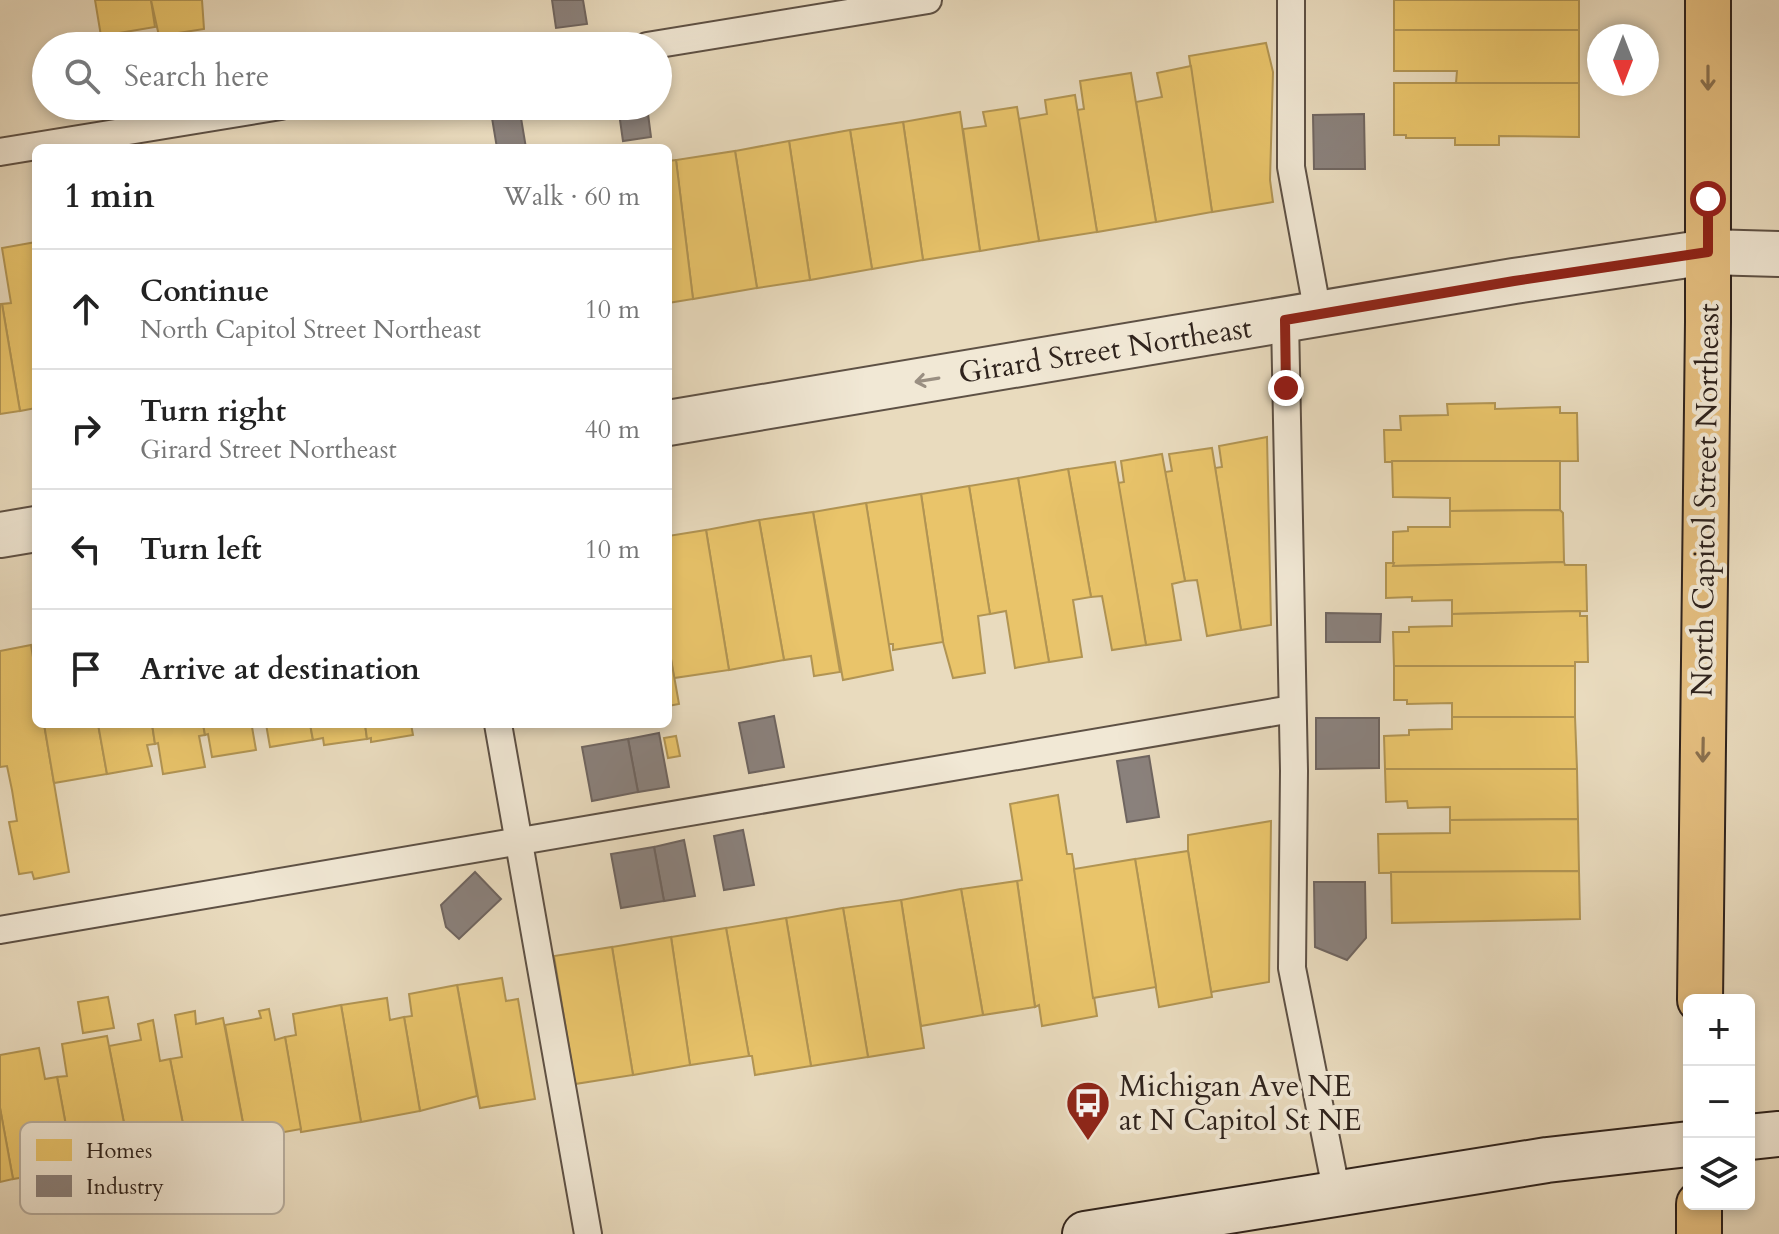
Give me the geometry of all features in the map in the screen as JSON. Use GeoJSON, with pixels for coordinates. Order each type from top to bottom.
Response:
{"type":"FeatureCollection","features":[{"type":"Feature","properties":{"kind":"main road","name":"North Capitol Street Northeast"},"geometry":{"type":"LineString","coordinates":[[1700,994],[1708,0]]}},
{"type":"Feature","properties":{"kind":"main road"},"geometry":{"type":"LineString","coordinates":[[1699,1210],[1699,1234]]}},
{"type":"Feature","properties":{"kind":"street","name":"Girard Street Northeast"},"geometry":{"type":"LineString","coordinates":[[672,422],[1708,252],[1779,254]]}},
{"type":"Feature","properties":{"kind":"street"},"geometry":{"type":"LineString","coordinates":[[0,535],[32,530]]}},
{"type":"Feature","properties":{"kind":"street"},"geometry":{"type":"LineString","coordinates":[[1755,1136],[1779,1134]]}},
{"type":"Feature","properties":{"kind":"street"},"geometry":{"type":"LineString","coordinates":[[1085,1234],[1547,1160],[1683,1145]]}},
{"type":"Feature","properties":{"kind":"lane"},"geometry":{"type":"LineString","coordinates":[[672,42],[928,0]]}},
{"type":"Feature","properties":{"kind":"lane"},"geometry":{"type":"LineString","coordinates":[[1291,0],[1291,167],[1301,317],[1292,709],[1292,968],[1337,1194]]}},
{"type":"Feature","properties":{"kind":"lane"},"geometry":{"type":"LineString","coordinates":[[49,144],[195,120]]}},
{"type":"Feature","properties":{"kind":"lane"},"geometry":{"type":"LineString","coordinates":[[0,152],[32,147]]}},
{"type":"Feature","properties":{"kind":"lane"},"geometry":{"type":"LineString","coordinates":[[0,930],[1292,709]]}},
{"type":"Feature","properties":{"kind":"lane"},"geometry":{"type":"LineString","coordinates":[[499,728],[588,1234]]}},
{"type":"Feature","properties":{"kind":"building: Homes"},"geometry":{"type":"Polygon","coordinates":[[[95,0],[151,0],[155,27],[100,32],[95,0]]]}},
{"type":"Feature","properties":{"kind":"building: Homes"},"geometry":{"type":"Polygon","coordinates":[[[151,0],[202,0],[204,29],[158,32],[151,0]]]}},
{"type":"Feature","properties":{"kind":"building: Homes"},"geometry":{"type":"Polygon","coordinates":[[[1394,0],[1579,0],[1579,30],[1394,30],[1394,0]]]}},
{"type":"Feature","properties":{"kind":"building: Homes"},"geometry":{"type":"Polygon","coordinates":[[[1394,30],[1579,30],[1579,83],[1456,83],[1457,71],[1394,71],[1394,30]]]}},
{"type":"Feature","properties":{"kind":"building: Homes"},"geometry":{"type":"Polygon","coordinates":[[[1266,43],[1273,72],[1270,180],[1273,202],[1212,212],[1189,56],[1266,43]]]}},
{"type":"Feature","properties":{"kind":"building: Homes"},"geometry":{"type":"Polygon","coordinates":[[[1191,66],[1212,212],[1156,222],[1136,102],[1162,97],[1157,73],[1191,66]]]}},
{"type":"Feature","properties":{"kind":"building: Homes"},"geometry":{"type":"Polygon","coordinates":[[[1131,73],[1156,222],[1097,232],[1077,110],[1084,109],[1080,81],[1131,73]]]}},
{"type":"Feature","properties":{"kind":"building: Homes"},"geometry":{"type":"Polygon","coordinates":[[[1394,83],[1579,83],[1579,137],[1499,136],[1499,145],[1455,145],[1455,138],[1406,138],[1406,135],[1394,135],[1394,83]]]}},
{"type":"Feature","properties":{"kind":"building: Homes"},"geometry":{"type":"Polygon","coordinates":[[[1075,95],[1097,232],[1039,241],[1018,119],[1047,114],[1045,100],[1075,95]]]}},
{"type":"Feature","properties":{"kind":"building: Homes"},"geometry":{"type":"Polygon","coordinates":[[[1017,107],[1039,241],[980,251],[963,129],[986,126],[983,112],[1017,107]]]}},
{"type":"Feature","properties":{"kind":"building: Homes"},"geometry":{"type":"Polygon","coordinates":[[[960,112],[980,251],[923,260],[903,122],[960,112]]]}},
{"type":"Feature","properties":{"kind":"building: Homes"},"geometry":{"type":"Polygon","coordinates":[[[903,122],[923,260],[872,269],[850,130],[903,122]]]}},
{"type":"Feature","properties":{"kind":"building: Homes"},"geometry":{"type":"Polygon","coordinates":[[[850,130],[872,269],[810,280],[789,141],[850,130]]]}},
{"type":"Feature","properties":{"kind":"building: Homes"},"geometry":{"type":"Polygon","coordinates":[[[789,141],[810,280],[757,288],[735,151],[789,141]]]}},
{"type":"Feature","properties":{"kind":"building: Homes"},"geometry":{"type":"Polygon","coordinates":[[[735,151],[757,288],[693,299],[676,160],[735,151]]]}},
{"type":"Feature","properties":{"kind":"building: Homes"},"geometry":{"type":"Polygon","coordinates":[[[672,160],[676,160],[693,299],[672,302],[672,160]]]}},
{"type":"Feature","properties":{"kind":"building: Homes"},"geometry":{"type":"Polygon","coordinates":[[[32,243],[32,409],[20,411],[2,304],[11,303],[2,248],[32,243]]]}},
{"type":"Feature","properties":{"kind":"building: Homes"},"geometry":{"type":"Polygon","coordinates":[[[0,304],[20,411],[0,414],[0,304]]]}},
{"type":"Feature","properties":{"kind":"building: Homes"},"geometry":{"type":"Polygon","coordinates":[[[1495,403],[1495,409],[1560,407],[1560,413],[1577,413],[1578,461],[1385,462],[1384,430],[1401,430],[1400,416],[1448,415],[1447,404],[1495,403]]]}},
{"type":"Feature","properties":{"kind":"building: Homes"},"geometry":{"type":"Polygon","coordinates":[[[1267,437],[1271,625],[1241,630],[1215,468],[1222,467],[1219,446],[1267,437]]]}},
{"type":"Feature","properties":{"kind":"building: Homes"},"geometry":{"type":"Polygon","coordinates":[[[1212,448],[1241,630],[1207,636],[1197,580],[1185,581],[1165,472],[1172,471],[1169,454],[1212,448]]]}},
{"type":"Feature","properties":{"kind":"building: Homes"},"geometry":{"type":"Polygon","coordinates":[[[1162,454],[1185,581],[1172,584],[1181,640],[1146,645],[1118,483],[1124,482],[1121,461],[1162,454]]]}},
{"type":"Feature","properties":{"kind":"building: Homes"},"geometry":{"type":"Polygon","coordinates":[[[1392,461],[1560,461],[1560,510],[1450,511],[1450,498],[1393,497],[1392,461]]]}},
{"type":"Feature","properties":{"kind":"building: Homes"},"geometry":{"type":"Polygon","coordinates":[[[1115,462],[1146,645],[1112,650],[1102,596],[1091,597],[1068,469],[1115,462]]]}},
{"type":"Feature","properties":{"kind":"building: Homes"},"geometry":{"type":"Polygon","coordinates":[[[1068,469],[1091,597],[1073,600],[1082,657],[1049,662],[1018,478],[1068,469]]]}},
{"type":"Feature","properties":{"kind":"building: Homes"},"geometry":{"type":"Polygon","coordinates":[[[1018,478],[1049,662],[1015,668],[1006,611],[990,614],[969,486],[1018,478]]]}},
{"type":"Feature","properties":{"kind":"building: Homes"},"geometry":{"type":"Polygon","coordinates":[[[969,486],[990,614],[978,616],[985,673],[953,678],[943,642],[921,494],[969,486]]]}},
{"type":"Feature","properties":{"kind":"building: Homes"},"geometry":{"type":"Polygon","coordinates":[[[921,494],[943,642],[893,650],[893,644],[888,644],[866,503],[921,494]]]}},
{"type":"Feature","properties":{"kind":"building: Homes"},"geometry":{"type":"Polygon","coordinates":[[[866,503],[893,670],[843,680],[813,512],[866,503]]]}},
{"type":"Feature","properties":{"kind":"building: Homes"},"geometry":{"type":"Polygon","coordinates":[[[1560,510],[1563,513],[1564,562],[1393,566],[1393,532],[1408,531],[1408,527],[1450,527],[1450,511],[1560,510]]]}},
{"type":"Feature","properties":{"kind":"building: Homes"},"geometry":{"type":"Polygon","coordinates":[[[813,512],[840,672],[814,676],[811,656],[784,660],[759,520],[813,512]]]}},
{"type":"Feature","properties":{"kind":"building: Homes"},"geometry":{"type":"Polygon","coordinates":[[[759,520],[784,660],[729,670],[706,530],[759,520]]]}},
{"type":"Feature","properties":{"kind":"building: Homes"},"geometry":{"type":"Polygon","coordinates":[[[706,530],[729,670],[674,678],[672,535],[706,530]]]}},
{"type":"Feature","properties":{"kind":"building: Homes"},"geometry":{"type":"Polygon","coordinates":[[[1564,562],[1565,565],[1586,565],[1587,611],[1452,614],[1452,600],[1386,598],[1386,563],[1394,563],[1393,566],[1564,562]]]}},
{"type":"Feature","properties":{"kind":"building: Homes"},"geometry":{"type":"Polygon","coordinates":[[[1580,611],[1580,616],[1587,616],[1588,662],[1575,662],[1575,666],[1394,666],[1393,632],[1409,632],[1409,627],[1452,626],[1452,614],[1580,611]]]}},
{"type":"Feature","properties":{"kind":"building: Homes"},"geometry":{"type":"Polygon","coordinates":[[[31,645],[32,728],[45,728],[69,872],[34,879],[32,872],[19,874],[9,822],[17,821],[12,790],[7,766],[0,767],[0,651],[31,645]]]}},
{"type":"Feature","properties":{"kind":"building: Homes"},"geometry":{"type":"Polygon","coordinates":[[[672,665],[679,704],[672,705],[672,665]]]}},
{"type":"Feature","properties":{"kind":"building: Homes"},"geometry":{"type":"Polygon","coordinates":[[[1394,666],[1575,666],[1575,717],[1452,717],[1452,703],[1407,704],[1407,700],[1394,700],[1394,666]]]}},
{"type":"Feature","properties":{"kind":"building: Homes"},"geometry":{"type":"Polygon","coordinates":[[[1452,717],[1575,717],[1577,769],[1385,769],[1384,736],[1409,735],[1409,730],[1452,729],[1452,717]]]}},
{"type":"Feature","properties":{"kind":"building: Homes"},"geometry":{"type":"Polygon","coordinates":[[[45,728],[99,728],[107,774],[54,783],[45,728]]]}},
{"type":"Feature","properties":{"kind":"building: Homes"},"geometry":{"type":"Polygon","coordinates":[[[99,728],[153,728],[155,744],[147,745],[152,766],[107,774],[99,728]]]}},
{"type":"Feature","properties":{"kind":"building: Homes"},"geometry":{"type":"Polygon","coordinates":[[[153,728],[204,728],[205,735],[199,736],[205,767],[163,774],[158,743],[155,744],[153,728]]]}},
{"type":"Feature","properties":{"kind":"building: Homes"},"geometry":{"type":"Polygon","coordinates":[[[204,728],[252,728],[256,750],[212,757],[208,734],[205,735],[204,728]]]}},
{"type":"Feature","properties":{"kind":"building: Homes"},"geometry":{"type":"Polygon","coordinates":[[[267,728],[311,728],[313,740],[270,747],[267,728]]]}},
{"type":"Feature","properties":{"kind":"building: Homes"},"geometry":{"type":"Polygon","coordinates":[[[311,728],[366,728],[367,739],[324,745],[323,738],[313,740],[311,728]]]}},
{"type":"Feature","properties":{"kind":"building: Homes"},"geometry":{"type":"Polygon","coordinates":[[[366,728],[412,728],[413,735],[371,742],[371,738],[367,739],[366,728]]]}},
{"type":"Feature","properties":{"kind":"building: Homes"},"geometry":{"type":"Polygon","coordinates":[[[676,736],[680,756],[668,758],[664,738],[676,736]]]}},
{"type":"Feature","properties":{"kind":"building: Homes"},"geometry":{"type":"Polygon","coordinates":[[[1385,769],[1577,769],[1578,819],[1450,820],[1450,807],[1408,808],[1407,801],[1386,802],[1385,769]]]}},
{"type":"Feature","properties":{"kind":"building: Homes"},"geometry":{"type":"Polygon","coordinates":[[[1058,795],[1067,854],[1072,854],[1097,1016],[1042,1026],[1039,1005],[1035,1007],[1017,881],[1022,880],[1010,804],[1058,795]]]}},
{"type":"Feature","properties":{"kind":"building: Homes"},"geometry":{"type":"Polygon","coordinates":[[[1578,819],[1579,871],[1379,873],[1378,834],[1450,833],[1450,820],[1578,819]]]}},
{"type":"Feature","properties":{"kind":"building: Homes"},"geometry":{"type":"Polygon","coordinates":[[[1271,821],[1269,982],[1211,992],[1188,835],[1271,821]]]}},
{"type":"Feature","properties":{"kind":"building: Homes"},"geometry":{"type":"Polygon","coordinates":[[[1188,851],[1212,997],[1159,1007],[1135,859],[1188,851]]]}},
{"type":"Feature","properties":{"kind":"building: Homes"},"geometry":{"type":"Polygon","coordinates":[[[1135,859],[1156,987],[1093,998],[1074,869],[1135,859]]]}},
{"type":"Feature","properties":{"kind":"building: Homes"},"geometry":{"type":"Polygon","coordinates":[[[1579,871],[1580,919],[1392,923],[1391,872],[1579,871]]]}},
{"type":"Feature","properties":{"kind":"building: Homes"},"geometry":{"type":"Polygon","coordinates":[[[1017,881],[1035,1007],[983,1015],[961,889],[1017,881]]]}},
{"type":"Feature","properties":{"kind":"building: Homes"},"geometry":{"type":"Polygon","coordinates":[[[961,889],[983,1015],[921,1026],[901,900],[961,889]]]}},
{"type":"Feature","properties":{"kind":"building: Homes"},"geometry":{"type":"Polygon","coordinates":[[[901,900],[924,1048],[868,1057],[843,908],[901,900]]]}},
{"type":"Feature","properties":{"kind":"building: Homes"},"geometry":{"type":"Polygon","coordinates":[[[843,908],[868,1057],[811,1066],[786,918],[843,908]]]}},
{"type":"Feature","properties":{"kind":"building: Homes"},"geometry":{"type":"Polygon","coordinates":[[[786,918],[811,1066],[755,1075],[726,928],[786,918]]]}},
{"type":"Feature","properties":{"kind":"building: Homes"},"geometry":{"type":"Polygon","coordinates":[[[726,928],[749,1056],[690,1065],[671,937],[726,928]]]}},
{"type":"Feature","properties":{"kind":"building: Homes"},"geometry":{"type":"Polygon","coordinates":[[[671,937],[690,1065],[633,1075],[612,947],[671,937]]]}},
{"type":"Feature","properties":{"kind":"building: Homes"},"geometry":{"type":"Polygon","coordinates":[[[612,947],[633,1075],[575,1084],[554,956],[612,947]]]}},
{"type":"Feature","properties":{"kind":"building: Homes"},"geometry":{"type":"Polygon","coordinates":[[[502,978],[506,1001],[518,999],[535,1099],[480,1108],[457,985],[502,978]]]}},
{"type":"Feature","properties":{"kind":"building: Homes"},"geometry":{"type":"Polygon","coordinates":[[[457,985],[477,1096],[420,1111],[404,1017],[412,1016],[409,994],[457,985]]]}},
{"type":"Feature","properties":{"kind":"building: Homes"},"geometry":{"type":"Polygon","coordinates":[[[108,997],[114,1028],[83,1033],[78,1002],[108,997]]]}},
{"type":"Feature","properties":{"kind":"building: Homes"},"geometry":{"type":"Polygon","coordinates":[[[387,998],[390,1020],[404,1017],[420,1111],[361,1122],[341,1005],[387,998]]]}},
{"type":"Feature","properties":{"kind":"building: Homes"},"geometry":{"type":"Polygon","coordinates":[[[341,1005],[361,1122],[301,1132],[285,1037],[296,1035],[293,1014],[341,1005]]]}},
{"type":"Feature","properties":{"kind":"building: Homes"},"geometry":{"type":"Polygon","coordinates":[[[269,1009],[275,1040],[285,1037],[301,1129],[284,1132],[284,1122],[243,1122],[225,1025],[261,1018],[259,1011],[269,1009]]]}},
{"type":"Feature","properties":{"kind":"building: Homes"},"geometry":{"type":"Polygon","coordinates":[[[195,1011],[196,1024],[223,1018],[243,1122],[183,1122],[170,1059],[182,1057],[175,1015],[195,1011]]]}},
{"type":"Feature","properties":{"kind":"building: Homes"},"geometry":{"type":"Polygon","coordinates":[[[153,1020],[160,1061],[170,1059],[183,1122],[124,1122],[109,1046],[141,1040],[138,1024],[153,1020]]]}},
{"type":"Feature","properties":{"kind":"building: Homes"},"geometry":{"type":"Polygon","coordinates":[[[107,1036],[124,1122],[65,1122],[57,1077],[67,1076],[62,1044],[107,1036]]]}},
{"type":"Feature","properties":{"kind":"building: Homes"},"geometry":{"type":"Polygon","coordinates":[[[39,1048],[45,1079],[57,1077],[65,1122],[20,1122],[20,1178],[13,1179],[0,1108],[0,1055],[39,1048]]]}},
{"type":"Feature","properties":{"kind":"building: Homes"},"geometry":{"type":"Polygon","coordinates":[[[0,1108],[13,1179],[0,1182],[0,1108]]]}},
{"type":"Feature","properties":{"kind":"building: Industry"},"geometry":{"type":"Polygon","coordinates":[[[552,0],[583,0],[587,24],[556,28],[552,0]]]}},
{"type":"Feature","properties":{"kind":"building: Industry"},"geometry":{"type":"Polygon","coordinates":[[[1364,114],[1365,169],[1314,169],[1313,115],[1364,114]]]}},
{"type":"Feature","properties":{"kind":"building: Industry"},"geometry":{"type":"Polygon","coordinates":[[[492,120],[521,120],[525,144],[496,144],[492,120]]]}},
{"type":"Feature","properties":{"kind":"building: Industry"},"geometry":{"type":"Polygon","coordinates":[[[620,120],[649,120],[651,137],[623,141],[620,120]]]}},
{"type":"Feature","properties":{"kind":"building: Industry"},"geometry":{"type":"Polygon","coordinates":[[[1326,613],[1381,614],[1380,642],[1326,642],[1326,613]]]}},
{"type":"Feature","properties":{"kind":"building: Industry"},"geometry":{"type":"Polygon","coordinates":[[[774,716],[784,767],[749,773],[739,723],[774,716]]]}},
{"type":"Feature","properties":{"kind":"building: Industry"},"geometry":{"type":"Polygon","coordinates":[[[1316,718],[1379,718],[1379,768],[1316,769],[1316,718]]]}},
{"type":"Feature","properties":{"kind":"building: Industry"},"geometry":{"type":"Polygon","coordinates":[[[659,733],[669,787],[638,792],[628,739],[659,733]]]}},
{"type":"Feature","properties":{"kind":"building: Industry"},"geometry":{"type":"Polygon","coordinates":[[[628,739],[638,792],[592,801],[582,747],[628,739]]]}},
{"type":"Feature","properties":{"kind":"building: Industry"},"geometry":{"type":"Polygon","coordinates":[[[1149,756],[1159,817],[1127,822],[1117,761],[1149,756]]]}},
{"type":"Feature","properties":{"kind":"building: Industry"},"geometry":{"type":"Polygon","coordinates":[[[743,830],[754,885],[724,890],[714,836],[743,830]]]}},
{"type":"Feature","properties":{"kind":"building: Industry"},"geometry":{"type":"Polygon","coordinates":[[[684,840],[695,896],[664,901],[654,847],[684,840]]]}},
{"type":"Feature","properties":{"kind":"building: Industry"},"geometry":{"type":"Polygon","coordinates":[[[654,847],[664,901],[621,908],[611,854],[654,847]]]}},
{"type":"Feature","properties":{"kind":"building: Industry"},"geometry":{"type":"Polygon","coordinates":[[[475,872],[501,899],[459,939],[446,927],[441,905],[475,872]]]}},
{"type":"Feature","properties":{"kind":"building: Industry"},"geometry":{"type":"Polygon","coordinates":[[[1314,882],[1365,882],[1366,938],[1347,960],[1315,947],[1314,882]]]}},
{"type":"Feature","properties":{"kind":"place","name":"Michigan Ave NE at N Capitol St NE"},"geometry":{"type":"Point","coordinates":[1088,1142]}},
{"type":"Feature","properties":{"kind":"route"},"geometry":{"type":"LineString","coordinates":[[1286,388],[1285,320],[1708,252],[1708,199]]}}]}
